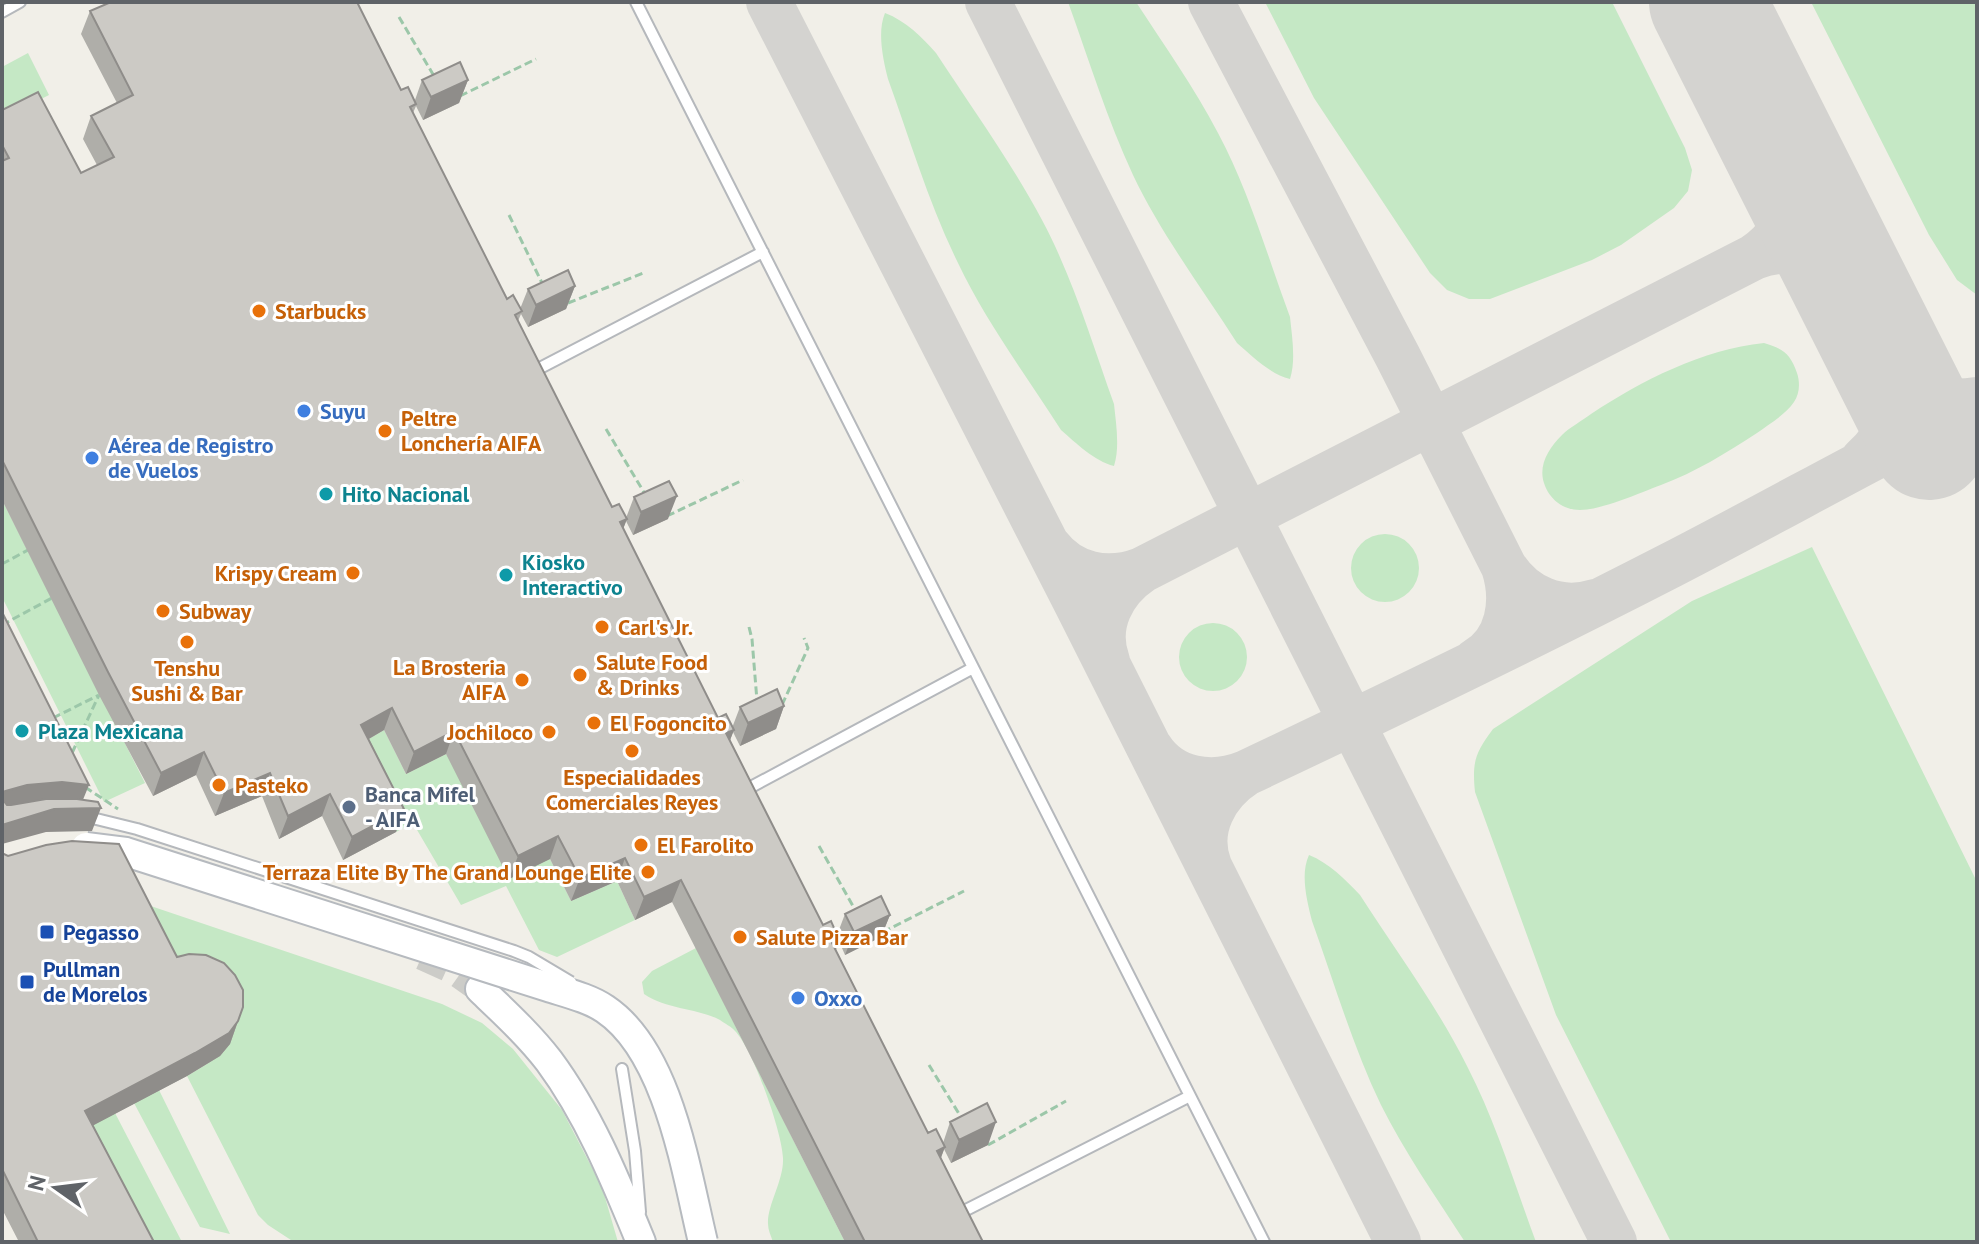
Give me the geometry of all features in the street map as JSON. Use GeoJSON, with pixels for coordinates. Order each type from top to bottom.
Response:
{"type":"FeatureCollection","features":[{"type":"Feature","properties":{"kind":"main road"},"geometry":{"type":"LineString","coordinates":[[63,847],[96,847],[126,852],[548,987],[604,1008],[638,1042],[669,1104],[703,1242]]}},
{"type":"Feature","properties":{"kind":"main road"},"geometry":{"type":"LineString","coordinates":[[480,989],[548,1060],[579,1106],[616,1180],[642,1242]]}},
{"type":"Feature","properties":{"kind":"lane"},"geometry":{"type":"LineString","coordinates":[[2,12],[20,2]]}},
{"type":"Feature","properties":{"kind":"lane"},"geometry":{"type":"LineString","coordinates":[[636,2],[1264,1242]]}},
{"type":"Feature","properties":{"kind":"lane"},"geometry":{"type":"LineString","coordinates":[[540,368],[763,252]]}},
{"type":"Feature","properties":{"kind":"lane"},"geometry":{"type":"LineString","coordinates":[[533,354],[547,382]]}},
{"type":"Feature","properties":{"kind":"lane"},"geometry":{"type":"LineString","coordinates":[[751,787],[973,668]]}},
{"type":"Feature","properties":{"kind":"lane"},"geometry":{"type":"LineString","coordinates":[[744,773],[758,801]]}},
{"type":"Feature","properties":{"kind":"lane"},"geometry":{"type":"LineString","coordinates":[[75,815],[137,829],[514,951],[550,968],[604,1008]]}},
{"type":"Feature","properties":{"kind":"lane"},"geometry":{"type":"LineString","coordinates":[[622,1069],[635,1151],[642,1242]]}},
{"type":"Feature","properties":{"kind":"lane"},"geometry":{"type":"LineString","coordinates":[[959,1196],[969,1216],[1190,1096]]}},
{"type":"Feature","properties":{"kind":"path"},"geometry":{"type":"LineString","coordinates":[[399,17],[435,77]]}},
{"type":"Feature","properties":{"kind":"path"},"geometry":{"type":"LineString","coordinates":[[457,97],[536,59]]}},
{"type":"Feature","properties":{"kind":"path"},"geometry":{"type":"LineString","coordinates":[[509,215],[542,284]]}},
{"type":"Feature","properties":{"kind":"path"},"geometry":{"type":"LineString","coordinates":[[565,305],[646,272]]}},
{"type":"Feature","properties":{"kind":"path"},"geometry":{"type":"LineString","coordinates":[[606,429],[646,494]]}},
{"type":"Feature","properties":{"kind":"path"},"geometry":{"type":"LineString","coordinates":[[667,516],[743,480]]}},
{"type":"Feature","properties":{"kind":"path"},"geometry":{"type":"LineString","coordinates":[[2,564],[28,550]]}},
{"type":"Feature","properties":{"kind":"path"},"geometry":{"type":"LineString","coordinates":[[2,625],[52,598]]}},
{"type":"Feature","properties":{"kind":"path"},"geometry":{"type":"LineString","coordinates":[[749,627],[757,701]]}},
{"type":"Feature","properties":{"kind":"path"},"geometry":{"type":"LineString","coordinates":[[779,711],[808,648],[804,638]]}},
{"type":"Feature","properties":{"kind":"path"},"geometry":{"type":"LineString","coordinates":[[51,719],[99,695],[69,759]]}},
{"type":"Feature","properties":{"kind":"path"},"geometry":{"type":"LineString","coordinates":[[75,780],[123,812]]}},
{"type":"Feature","properties":{"kind":"path"},"geometry":{"type":"LineString","coordinates":[[819,846],[863,923]]}},
{"type":"Feature","properties":{"kind":"path"},"geometry":{"type":"LineString","coordinates":[[879,933],[964,891]]}},
{"type":"Feature","properties":{"kind":"path"},"geometry":{"type":"LineString","coordinates":[[929,1065],[961,1117]]}},
{"type":"Feature","properties":{"kind":"path"},"geometry":{"type":"LineString","coordinates":[[988,1145],[1066,1101]]}},
{"type":"Feature","properties":{"kind":"green space"},"geometry":{"type":"Polygon","coordinates":[[[1068,2],[1136,2],[1199,99],[1239,178],[1290,317],[1293,356],[1290,379],[1268,369],[1237,343],[1156,218],[1115,132],[1068,2]]]}},
{"type":"Feature","properties":{"kind":"green space"},"geometry":{"type":"Polygon","coordinates":[[[1265,2],[1612,2],[1685,148],[1692,170],[1688,191],[1674,208],[1621,245],[1592,260],[1490,299],[1469,299],[1447,290],[1430,273],[1314,98],[1265,2]]]}},
{"type":"Feature","properties":{"kind":"green space"},"geometry":{"type":"Polygon","coordinates":[[[1811,2],[1977,2],[1977,295],[1957,280],[1929,235],[1811,2]]]}},
{"type":"Feature","properties":{"kind":"green space"},"geometry":{"type":"Polygon","coordinates":[[[885,13],[913,30],[936,53],[1042,220],[1073,288],[1114,404],[1117,443],[1114,466],[1092,456],[1061,430],[969,285],[938,218],[888,79],[881,37],[885,13]]]}},
{"type":"Feature","properties":{"kind":"green space"},"geometry":{"type":"Polygon","coordinates":[[[28,53],[49,95],[2,119],[2,67],[28,53]]]}},
{"type":"Feature","properties":{"kind":"green space"},"geometry":{"type":"Polygon","coordinates":[[[1764,343],[1788,356],[1799,380],[1796,399],[1777,419],[1686,474],[1609,504],[1574,509],[1562,506],[1549,494],[1542,470],[1546,457],[1553,445],[1572,427],[1610,402],[1673,368],[1718,352],[1764,343]]]}},
{"type":"Feature","properties":{"kind":"green space"},"geometry":{"type":"Polygon","coordinates":[[[2,500],[145,783],[104,802],[2,597],[2,500]]]}},
{"type":"Feature","properties":{"kind":"green space"},"geometry":{"type":"Polygon","coordinates":[[[1385,534],[1409,544],[1419,568],[1409,592],[1385,602],[1361,592],[1351,568],[1361,544],[1385,534]]]}},
{"type":"Feature","properties":{"kind":"green space"},"geometry":{"type":"Polygon","coordinates":[[[1812,547],[1977,882],[1977,1242],[1671,1242],[1556,1015],[1475,792],[1476,758],[1493,729],[1692,601],[1812,547]]]}},
{"type":"Feature","properties":{"kind":"green space"},"geometry":{"type":"Polygon","coordinates":[[[1213,623],[1237,633],[1247,657],[1237,681],[1213,691],[1189,681],[1179,657],[1189,633],[1213,623]]]}},
{"type":"Feature","properties":{"kind":"green space"},"geometry":{"type":"Polygon","coordinates":[[[384,730],[406,774],[446,754],[550,859],[571,901],[617,881],[635,920],[557,957],[539,950],[506,886],[461,905],[413,823],[396,832],[353,748],[384,730]]]}},
{"type":"Feature","properties":{"kind":"green space"},"geometry":{"type":"Polygon","coordinates":[[[1309,855],[1343,877],[1360,895],[1443,1022],[1487,1109],[1536,1242],[1465,1242],[1400,1140],[1362,1060],[1312,921],[1305,879],[1309,855]]]}},
{"type":"Feature","properties":{"kind":"green space"},"geometry":{"type":"Polygon","coordinates":[[[127,898],[442,1004],[482,1023],[513,1049],[562,1110],[602,1187],[618,1242],[294,1242],[268,1225],[258,1215],[187,1076],[221,1052],[235,1029],[181,977],[127,898]]]}},
{"type":"Feature","properties":{"kind":"green space"},"geometry":{"type":"Polygon","coordinates":[[[696,948],[845,1242],[773,1242],[768,1217],[783,1158],[772,1111],[750,1055],[735,1031],[720,1020],[644,994],[642,982],[652,971],[696,948]]]}},
{"type":"Feature","properties":{"kind":"green space"},"geometry":{"type":"Polygon","coordinates":[[[159,1090],[230,1234],[200,1227],[134,1103],[159,1090]]]}},
{"type":"Feature","properties":{"kind":"green space"},"geometry":{"type":"Polygon","coordinates":[[[115,1113],[182,1242],[134,1242],[77,1134],[115,1113]]]}},
{"type":"Feature","properties":{"kind":"building"},"geometry":{"type":"Polygon","coordinates":[[[111,2],[357,2],[401,90],[408,87],[416,104],[410,107],[507,299],[513,295],[522,311],[515,315],[612,507],[619,504],[627,519],[620,522],[718,718],[726,714],[734,730],[726,733],[823,925],[831,921],[839,939],[832,943],[928,1133],[936,1129],[945,1147],[937,1151],[983,1242],[865,1242],[681,880],[644,897],[625,858],[580,878],[558,836],[518,856],[454,731],[414,752],[392,708],[361,725],[404,809],[352,837],[330,794],[288,816],[270,773],[224,793],[204,752],[161,773],[2,460],[2,161],[9,158],[2,145],[2,110],[38,92],[81,173],[114,157],[91,116],[133,95],[90,11],[111,2]]]}},
{"type":"Feature","properties":{"kind":"building"},"geometry":{"type":"Polygon","coordinates":[[[460,62],[468,80],[431,97],[422,80],[460,62]]]}},
{"type":"Feature","properties":{"kind":"building"},"geometry":{"type":"Polygon","coordinates":[[[568,270],[575,286],[536,305],[528,289],[568,270]]]}},
{"type":"Feature","properties":{"kind":"building"},"geometry":{"type":"Polygon","coordinates":[[[669,481],[677,496],[641,512],[634,497],[669,481]]]}},
{"type":"Feature","properties":{"kind":"building"},"geometry":{"type":"Polygon","coordinates":[[[2,612],[89,785],[62,782],[27,785],[5,791],[3,800],[11,805],[46,799],[77,799],[98,802],[101,808],[54,809],[2,825],[2,612]]]}},
{"type":"Feature","properties":{"kind":"building"},"geometry":{"type":"Polygon","coordinates":[[[777,689],[784,706],[748,723],[740,707],[777,689]]]}},
{"type":"Feature","properties":{"kind":"building"},"geometry":{"type":"Polygon","coordinates":[[[72,841],[119,844],[177,957],[206,955],[224,963],[243,990],[243,1007],[229,1033],[85,1111],[154,1242],[38,1242],[2,1169],[2,853],[8,856],[72,841]]]}},
{"type":"Feature","properties":{"kind":"building"},"geometry":{"type":"Polygon","coordinates":[[[881,896],[890,915],[854,932],[845,914],[881,896]]]}},
{"type":"Feature","properties":{"kind":"building"},"geometry":{"type":"Polygon","coordinates":[[[987,1103],[996,1122],[959,1140],[950,1122],[987,1103]]]}},
{"type":"Feature","properties":{"kind":"taxiway"},"geometry":{"type":"LineString","coordinates":[[769,2],[1398,1242]]}},
{"type":"Feature","properties":{"kind":"taxiway"},"geometry":{"type":"LineString","coordinates":[[988,2],[1614,1242]]}},
{"type":"Feature","properties":{"kind":"taxiway"},"geometry":{"type":"LineString","coordinates":[[1211,2],[1398,357],[1504,567]]}},
{"type":"Feature","properties":{"kind":"taxiway"},"geometry":{"type":"LineString","coordinates":[[1786,158],[1792,187],[1789,214],[1776,237],[1754,257],[1783,251],[1809,254],[1833,268],[1852,290]]}},
{"type":"Feature","properties":{"kind":"taxiway"},"geometry":{"type":"LineString","coordinates":[[1142,570],[1754,257]]}},
{"type":"Feature","properties":{"kind":"taxiway"},"geometry":{"type":"LineString","coordinates":[[1863,460],[1882,439],[1893,416],[1896,392],[1890,364],[1908,384],[1928,396],[1950,401],[1977,400]]}},
{"type":"Feature","properties":{"kind":"taxiway"},"geometry":{"type":"LineString","coordinates":[[1246,773],[1618,592],[1977,404]]}},
{"type":"Feature","properties":{"kind":"taxiway"},"geometry":{"type":"LineString","coordinates":[[1048,546],[1067,564],[1090,574],[1116,576],[1142,570],[1122,588],[1108,610],[1103,634],[1107,661]]}},
{"type":"Feature","properties":{"kind":"taxiway"},"geometry":{"type":"LineString","coordinates":[[1476,661],[1496,643],[1506,620],[1509,593],[1504,567],[1522,587],[1544,600],[1568,606],[1595,602]]}},
{"type":"Feature","properties":{"kind":"taxiway"},"geometry":{"type":"LineString","coordinates":[[1150,748],[1169,768],[1193,778],[1220,780],[1246,773],[1225,791],[1211,813],[1205,839],[1209,866]]}},
{"type":"Feature","properties":{"kind":"runway"},"geometry":{"type":"LineString","coordinates":[[1707,2],[1929,442]]}},
{"type":"Feature","properties":{"kind":"tunnel"},"geometry":{"type":"LineString","coordinates":[[422,956],[453,970],[480,989]]}},
{"type":"Feature","properties":{"kind":"place","name":"Starbucks"},"geometry":{"type":"Point","coordinates":[259,311]}},
{"type":"Feature","properties":{"kind":"place","name":"Suyu"},"geometry":{"type":"Point","coordinates":[304,411]}},
{"type":"Feature","properties":{"kind":"place","name":"Peltre Lonchería AIFA"},"geometry":{"type":"Point","coordinates":[385,431]}},
{"type":"Feature","properties":{"kind":"place","name":"Aérea de Registro de Vuelos"},"geometry":{"type":"Point","coordinates":[92,458]}},
{"type":"Feature","properties":{"kind":"place","name":"Hito Nacional"},"geometry":{"type":"Point","coordinates":[326,494]}},
{"type":"Feature","properties":{"kind":"place","name":"Krispy Cream"},"geometry":{"type":"Point","coordinates":[353,573]}},
{"type":"Feature","properties":{"kind":"place","name":"Kiosko Interactivo"},"geometry":{"type":"Point","coordinates":[506,575]}},
{"type":"Feature","properties":{"kind":"place","name":"Subway"},"geometry":{"type":"Point","coordinates":[163,611]}},
{"type":"Feature","properties":{"kind":"place","name":"Carl's Jr."},"geometry":{"type":"Point","coordinates":[602,627]}},
{"type":"Feature","properties":{"kind":"place","name":"Tenshu Sushi & Bar"},"geometry":{"type":"Point","coordinates":[187,642]}},
{"type":"Feature","properties":{"kind":"place","name":"Salute Food & Drinks"},"geometry":{"type":"Point","coordinates":[580,675]}},
{"type":"Feature","properties":{"kind":"place","name":"La Brosteria AIFA"},"geometry":{"type":"Point","coordinates":[522,680]}},
{"type":"Feature","properties":{"kind":"place","name":"El Fogoncito"},"geometry":{"type":"Point","coordinates":[594,723]}},
{"type":"Feature","properties":{"kind":"place","name":"Plaza Mexicana"},"geometry":{"type":"Point","coordinates":[22,731]}},
{"type":"Feature","properties":{"kind":"place","name":"Jochiloco"},"geometry":{"type":"Point","coordinates":[549,732]}},
{"type":"Feature","properties":{"kind":"place","name":"Especialidades Comerciales Reyes"},"geometry":{"type":"Point","coordinates":[632,751]}},
{"type":"Feature","properties":{"kind":"place","name":"Pasteko"},"geometry":{"type":"Point","coordinates":[219,785]}},
{"type":"Feature","properties":{"kind":"place","name":"Banca Mifel - AIFA"},"geometry":{"type":"Point","coordinates":[349,807]}},
{"type":"Feature","properties":{"kind":"place","name":"El Farolito"},"geometry":{"type":"Point","coordinates":[641,845]}},
{"type":"Feature","properties":{"kind":"place","name":"Terraza Elite By The Grand Lounge Elite"},"geometry":{"type":"Point","coordinates":[648,872]}},
{"type":"Feature","properties":{"kind":"place","name":"Pegasso"},"geometry":{"type":"Point","coordinates":[47,932]}},
{"type":"Feature","properties":{"kind":"place","name":"Salute Pizza Bar"},"geometry":{"type":"Point","coordinates":[740,937]}},
{"type":"Feature","properties":{"kind":"place","name":"Pullman de Morelos"},"geometry":{"type":"Point","coordinates":[27,982]}},
{"type":"Feature","properties":{"kind":"place","name":"Oxxo"},"geometry":{"type":"Point","coordinates":[798,998]}}]}
